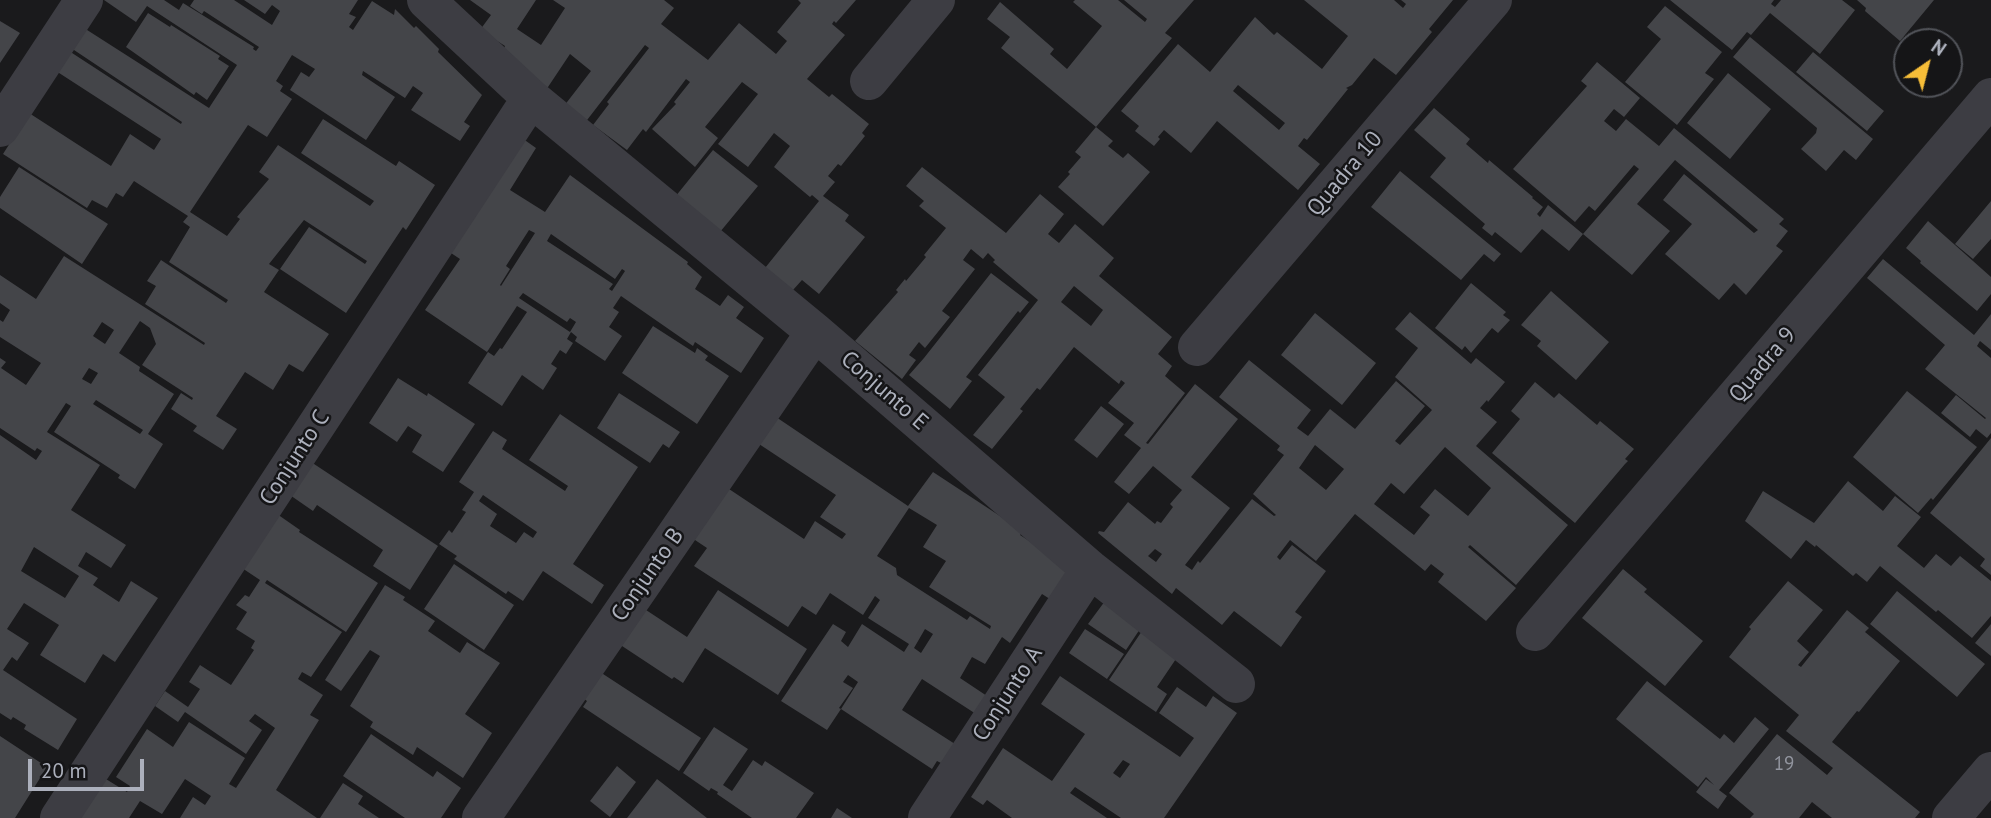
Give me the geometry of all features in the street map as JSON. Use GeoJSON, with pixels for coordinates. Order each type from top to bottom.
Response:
{"type":"FeatureCollection","features":[{"type":"Feature","properties":{"kind":"street"},"geometry":{"type":"LineString","coordinates":[[0,128],[84,0]]}},
{"type":"Feature","properties":{"kind":"street","name":"Conjunto E"},"geometry":{"type":"LineString","coordinates":[[426,0],[531,98],[815,332],[1090,569],[1236,684]]}},
{"type":"Feature","properties":{"kind":"street"},"geometry":{"type":"LineString","coordinates":[[869,81],[936,0]]}},
{"type":"Feature","properties":{"kind":"street","name":"Quadra 10"},"geometry":{"type":"LineString","coordinates":[[1197,347],[1493,0]]}},
{"type":"Feature","properties":{"kind":"street","name":"Quadra 9"},"geometry":{"type":"LineString","coordinates":[[1535,632],[1991,97]]}},
{"type":"Feature","properties":{"kind":"street","name":"Conjunto C"},"geometry":{"type":"LineString","coordinates":[[59,818],[531,98]]}},
{"type":"Feature","properties":{"kind":"street","name":"Conjunto B"},"geometry":{"type":"LineString","coordinates":[[481,818],[815,332]]}},
{"type":"Feature","properties":{"kind":"street","name":"Conjunto A"},"geometry":{"type":"LineString","coordinates":[[927,818],[1090,569]]}},
{"type":"Feature","properties":{"kind":"street"},"geometry":{"type":"LineString","coordinates":[[1951,818],[1991,771]]}},
{"type":"Feature","properties":{"kind":"building"},"geometry":{"type":"Polygon","coordinates":[[[104,0],[164,0],[179,10],[183,3],[254,47],[256,51],[259,47],[204,11],[202,14],[190,6],[194,0],[234,0],[272,25],[280,11],[272,5],[265,14],[244,0],[358,0],[349,14],[356,17],[349,27],[353,30],[372,1],[394,15],[395,9],[414,28],[416,26],[482,95],[464,122],[470,126],[460,141],[411,110],[423,93],[413,86],[405,98],[363,71],[362,75],[395,97],[366,140],[290,90],[301,72],[309,77],[315,69],[292,55],[276,81],[283,86],[280,91],[292,99],[267,137],[248,125],[190,212],[227,236],[240,219],[237,217],[269,179],[259,172],[278,145],[370,206],[374,201],[301,153],[323,119],[396,166],[399,161],[435,185],[406,230],[403,227],[346,313],[280,269],[309,227],[365,264],[367,261],[304,220],[269,264],[279,270],[264,292],[329,334],[303,372],[289,364],[273,390],[245,372],[216,416],[237,429],[223,450],[193,431],[197,426],[171,409],[181,393],[192,400],[193,398],[142,365],[156,344],[150,328],[140,321],[119,353],[140,367],[139,371],[174,394],[148,434],[163,444],[135,489],[118,478],[120,475],[54,432],[71,406],[66,403],[47,432],[100,465],[71,510],[126,545],[111,568],[86,552],[78,566],[98,578],[93,585],[119,602],[131,581],[158,598],[115,662],[103,654],[85,683],[40,655],[59,625],[24,603],[7,629],[29,643],[17,661],[12,657],[3,670],[77,719],[58,750],[24,729],[26,725],[0,713],[0,435],[36,460],[42,451],[37,448],[35,451],[0,428],[0,358],[6,362],[1,368],[26,385],[41,363],[0,337],[0,320],[3,322],[10,310],[0,303],[0,275],[36,299],[64,256],[204,345],[205,343],[145,304],[156,286],[147,281],[161,260],[226,303],[228,300],[169,262],[190,227],[183,222],[188,216],[134,181],[123,197],[116,193],[107,208],[92,200],[87,208],[3,154],[29,113],[111,166],[130,134],[154,150],[161,139],[56,71],[69,51],[181,124],[182,122],[71,48],[84,28],[209,108],[237,65],[147,6],[136,22],[104,0]],[[102,322],[93,336],[105,344],[114,330],[102,322]],[[89,368],[82,379],[91,384],[98,373],[89,368]],[[96,400],[93,404],[140,434],[143,430],[96,400]],[[34,547],[21,571],[65,598],[79,576],[34,547]]]}},
{"type":"Feature","properties":{"kind":"building"},"geometry":{"type":"Polygon","coordinates":[[[470,0],[536,0],[517,29],[541,45],[565,8],[553,0],[664,0],[674,8],[661,24],[708,60],[739,23],[776,54],[787,41],[777,32],[801,3],[798,0],[856,0],[836,23],[834,21],[832,24],[845,35],[807,79],[829,97],[832,94],[869,124],[862,133],[865,136],[841,166],[838,164],[828,176],[835,182],[823,196],[849,215],[845,221],[865,237],[819,294],[802,280],[793,290],[765,268],[819,201],[812,195],[810,197],[774,167],[790,146],[774,133],[748,167],[718,144],[758,94],[742,82],[705,127],[718,138],[695,167],[652,129],[676,104],[674,102],[690,82],[686,79],[646,132],[643,129],[627,150],[593,125],[609,104],[607,102],[649,48],[645,45],[584,124],[564,106],[591,71],[570,54],[546,90],[502,52],[505,46],[480,30],[491,15],[470,0]]]}},
{"type":"Feature","properties":{"kind":"building"},"geometry":{"type":"Polygon","coordinates":[[[1118,0],[1145,22],[1147,19],[1124,0],[1194,0],[1165,33],[1172,38],[1096,127],[1001,48],[1010,37],[987,19],[1000,2],[1054,49],[1050,54],[1067,69],[1102,26],[1073,2],[1118,0]]]}},
{"type":"Feature","properties":{"kind":"building"},"geometry":{"type":"Polygon","coordinates":[[[1304,0],[1394,0],[1403,8],[1406,4],[1401,0],[1453,0],[1429,29],[1432,32],[1396,75],[1374,58],[1352,85],[1346,88],[1348,89],[1307,140],[1304,138],[1298,146],[1320,164],[1298,190],[1217,121],[1191,153],[1164,130],[1154,146],[1135,131],[1139,126],[1121,111],[1178,44],[1210,72],[1255,17],[1274,35],[1277,32],[1322,69],[1348,36],[1304,0]],[[1238,85],[1233,91],[1279,130],[1285,123],[1238,85]]]}},
{"type":"Feature","properties":{"kind":"building"},"geometry":{"type":"Polygon","coordinates":[[[1670,0],[1774,0],[1771,4],[1775,7],[1781,0],[1842,0],[1855,10],[1820,54],[1770,13],[1751,35],[1747,32],[1732,50],[1670,0]]]}},
{"type":"Feature","properties":{"kind":"building"},"geometry":{"type":"Polygon","coordinates":[[[1857,0],[1934,0],[1911,28],[1893,28],[1893,35],[1865,11],[1866,8],[1857,0]]]}},
{"type":"Feature","properties":{"kind":"building"},"geometry":{"type":"Polygon","coordinates":[[[1665,6],[1722,52],[1705,73],[1714,79],[1677,125],[1625,82],[1661,39],[1647,27],[1665,6]]]}},
{"type":"Feature","properties":{"kind":"building"},"geometry":{"type":"Polygon","coordinates":[[[148,13],[220,56],[218,59],[229,66],[207,100],[196,92],[194,95],[126,47],[148,13]]]}},
{"type":"Feature","properties":{"kind":"building"},"geometry":{"type":"Polygon","coordinates":[[[0,21],[20,33],[0,63],[0,21]]]}},
{"type":"Feature","properties":{"kind":"building"},"geometry":{"type":"Polygon","coordinates":[[[1750,37],[1873,139],[1856,160],[1844,150],[1826,171],[1801,149],[1816,133],[1817,128],[1733,57],[1750,37]]]}},
{"type":"Feature","properties":{"kind":"building"},"geometry":{"type":"Polygon","coordinates":[[[1813,52],[1884,111],[1867,131],[1796,72],[1813,52]]]}},
{"type":"Feature","properties":{"kind":"building"},"geometry":{"type":"Polygon","coordinates":[[[1597,62],[1640,98],[1624,117],[1614,109],[1604,121],[1616,131],[1626,119],[1659,146],[1674,128],[1784,219],[1779,224],[1788,231],[1776,246],[1783,251],[1746,295],[1734,283],[1719,300],[1665,254],[1692,224],[1663,200],[1684,174],[1754,233],[1758,230],[1675,160],[1637,204],[1670,231],[1632,275],[1583,234],[1639,169],[1634,165],[1595,211],[1589,206],[1575,222],[1513,169],[1587,86],[1581,81],[1597,62]]]}},
{"type":"Feature","properties":{"kind":"building"},"geometry":{"type":"Polygon","coordinates":[[[1728,73],[1771,109],[1730,159],[1687,123],[1728,73]]]}},
{"type":"Feature","properties":{"kind":"building"},"geometry":{"type":"Polygon","coordinates":[[[1434,108],[1470,139],[1466,144],[1488,163],[1489,160],[1543,207],[1537,214],[1540,217],[1548,205],[1583,234],[1569,251],[1542,229],[1521,253],[1495,232],[1492,236],[1482,228],[1485,224],[1430,177],[1446,158],[1414,130],[1434,108]]]}},
{"type":"Feature","properties":{"kind":"building"},"geometry":{"type":"Polygon","coordinates":[[[1096,127],[1113,141],[1108,146],[1123,158],[1128,153],[1150,172],[1103,226],[1058,187],[1081,157],[1075,152],[1096,127]]]}},
{"type":"Feature","properties":{"kind":"building"},"geometry":{"type":"Polygon","coordinates":[[[519,136],[536,148],[510,190],[545,212],[570,175],[688,262],[702,277],[695,289],[720,306],[728,295],[744,307],[736,318],[764,338],[741,373],[695,342],[693,346],[621,296],[613,308],[619,312],[609,327],[622,336],[605,361],[575,341],[577,337],[571,332],[567,339],[573,343],[566,354],[560,350],[551,364],[557,368],[543,390],[522,375],[502,406],[468,383],[488,352],[494,356],[502,349],[527,312],[517,306],[487,352],[425,310],[460,259],[445,249],[519,136]],[[529,230],[506,266],[510,269],[501,286],[535,233],[529,230]],[[551,234],[547,241],[613,284],[609,289],[612,291],[625,271],[622,269],[615,279],[551,234]],[[523,293],[519,298],[570,332],[576,322],[570,318],[567,322],[523,293]]]}},
{"type":"Feature","properties":{"kind":"building"},"geometry":{"type":"Polygon","coordinates":[[[713,150],[758,186],[720,232],[675,197],[713,150]]]}},
{"type":"Feature","properties":{"kind":"building"},"geometry":{"type":"Polygon","coordinates":[[[19,167],[108,224],[82,264],[0,208],[0,197],[19,167]]]}},
{"type":"Feature","properties":{"kind":"building"},"geometry":{"type":"Polygon","coordinates":[[[922,167],[1006,233],[1040,194],[1064,214],[1048,234],[1059,243],[1075,224],[1114,258],[1099,276],[1172,337],[1158,354],[1172,366],[1165,376],[1185,393],[1146,443],[1148,444],[1195,384],[1238,419],[1191,477],[1230,508],[1185,565],[1192,570],[1252,499],[1276,515],[1253,494],[1284,455],[1277,450],[1280,446],[1219,397],[1249,360],[1311,410],[1297,428],[1308,436],[1330,409],[1355,429],[1396,381],[1425,406],[1395,441],[1400,445],[1432,410],[1395,377],[1418,348],[1395,329],[1410,312],[1471,364],[1476,358],[1505,382],[1480,408],[1497,422],[1476,446],[1568,525],[1516,585],[1470,545],[1468,547],[1516,588],[1486,621],[1438,582],[1444,574],[1431,564],[1425,571],[1355,514],[1316,561],[1290,540],[1277,557],[1280,560],[1292,545],[1326,571],[1295,612],[1302,617],[1281,647],[1234,611],[1222,625],[1176,588],[1172,594],[1098,533],[1104,532],[1128,502],[1155,524],[1157,521],[1161,523],[1173,507],[1170,504],[1182,490],[1153,466],[1129,494],[1114,482],[1141,448],[1124,435],[1134,423],[1108,403],[1125,383],[1121,380],[1119,384],[1074,347],[1040,390],[1037,388],[1020,409],[1023,411],[992,449],[973,435],[1005,397],[978,375],[1038,300],[993,262],[995,260],[988,253],[983,259],[971,249],[963,260],[975,269],[942,311],[950,317],[925,348],[919,342],[909,355],[916,360],[902,379],[855,341],[898,292],[896,290],[926,257],[924,255],[946,228],[919,206],[924,201],[906,186],[922,167]],[[1074,286],[1061,302],[1091,326],[1103,310],[1074,286]],[[1315,445],[1299,468],[1326,490],[1344,469],[1315,445]],[[1445,447],[1404,494],[1391,483],[1374,504],[1414,535],[1430,515],[1420,507],[1435,489],[1468,516],[1491,488],[1445,447]],[[1155,549],[1148,556],[1156,562],[1162,554],[1155,549]]]}},
{"type":"Feature","properties":{"kind":"building"},"geometry":{"type":"Polygon","coordinates":[[[1400,171],[1501,254],[1494,262],[1484,254],[1461,280],[1371,207],[1400,171]]]}},
{"type":"Feature","properties":{"kind":"building"},"geometry":{"type":"Polygon","coordinates":[[[1991,201],[1991,239],[1973,259],[1955,244],[1991,201]]]}},
{"type":"Feature","properties":{"kind":"building"},"geometry":{"type":"Polygon","coordinates":[[[1928,221],[1991,277],[1991,294],[1977,311],[1906,248],[1928,221]]]}},
{"type":"Feature","properties":{"kind":"building"},"geometry":{"type":"Polygon","coordinates":[[[1883,259],[1974,335],[1991,314],[1991,350],[1980,341],[1977,346],[1991,358],[1991,433],[1987,438],[1976,429],[1970,437],[1941,413],[1956,395],[1986,418],[1925,369],[1945,345],[1867,278],[1883,259]]]}},
{"type":"Feature","properties":{"kind":"building"},"geometry":{"type":"Polygon","coordinates":[[[991,273],[1029,302],[1020,313],[1018,311],[966,377],[972,381],[950,409],[909,375],[991,273]]]}},
{"type":"Feature","properties":{"kind":"building"},"geometry":{"type":"Polygon","coordinates":[[[1471,283],[1506,312],[1503,315],[1510,320],[1498,333],[1492,328],[1471,353],[1465,346],[1462,350],[1435,328],[1471,283]]]}},
{"type":"Feature","properties":{"kind":"building"},"geometry":{"type":"Polygon","coordinates":[[[1551,291],[1609,342],[1576,380],[1537,346],[1541,341],[1521,325],[1551,291]]]}},
{"type":"Feature","properties":{"kind":"building"},"geometry":{"type":"Polygon","coordinates":[[[1315,313],[1376,363],[1342,405],[1281,355],[1315,313]]]}},
{"type":"Feature","properties":{"kind":"building"},"geometry":{"type":"Polygon","coordinates":[[[653,326],[695,353],[697,348],[708,356],[705,360],[729,376],[697,424],[622,373],[653,326]]]}},
{"type":"Feature","properties":{"kind":"building"},"geometry":{"type":"Polygon","coordinates":[[[398,378],[427,396],[428,393],[475,424],[443,472],[412,452],[422,435],[408,426],[397,442],[369,423],[398,378]]]}},
{"type":"Feature","properties":{"kind":"building"},"geometry":{"type":"Polygon","coordinates":[[[1535,382],[1554,398],[1559,393],[1597,425],[1600,421],[1634,449],[1625,459],[1628,461],[1575,523],[1492,453],[1520,419],[1511,411],[1535,382]]]}},
{"type":"Feature","properties":{"kind":"building"},"geometry":{"type":"Polygon","coordinates":[[[1907,391],[1977,447],[1933,500],[1931,498],[1918,513],[1853,457],[1907,391]]]}},
{"type":"Feature","properties":{"kind":"building"},"geometry":{"type":"Polygon","coordinates":[[[619,393],[680,432],[669,448],[663,444],[650,463],[597,428],[619,393]]]}},
{"type":"Feature","properties":{"kind":"building"},"geometry":{"type":"Polygon","coordinates":[[[1101,406],[1124,424],[1097,458],[1074,440],[1101,406]]]}},
{"type":"Feature","properties":{"kind":"building"},"geometry":{"type":"Polygon","coordinates":[[[560,414],[638,467],[573,564],[604,585],[592,604],[543,571],[523,601],[508,591],[506,594],[454,559],[457,556],[439,544],[449,530],[452,533],[466,512],[462,510],[474,492],[459,482],[493,431],[507,440],[502,449],[565,491],[568,486],[529,460],[560,414]],[[483,495],[479,501],[497,514],[490,526],[516,543],[524,532],[533,538],[537,532],[483,495]]]}},
{"type":"Feature","properties":{"kind":"building"},"geometry":{"type":"Polygon","coordinates":[[[776,417],[908,506],[933,472],[1003,518],[1025,529],[1020,535],[1057,559],[1070,575],[1053,601],[1042,594],[1010,643],[1002,637],[985,664],[972,657],[960,678],[987,696],[976,714],[922,679],[902,710],[955,744],[943,764],[937,761],[932,769],[841,709],[827,730],[781,701],[833,624],[846,632],[841,641],[848,647],[862,624],[904,652],[909,644],[868,618],[880,600],[875,596],[863,615],[830,593],[816,615],[802,606],[788,627],[694,566],[707,548],[689,536],[729,489],[804,539],[815,521],[842,539],[846,534],[820,517],[836,495],[759,444],[776,417]],[[909,508],[877,556],[896,568],[897,575],[967,620],[970,616],[990,629],[991,626],[929,587],[946,561],[923,547],[937,525],[909,508]],[[925,629],[914,648],[921,653],[933,634],[925,629]],[[848,675],[843,682],[853,688],[839,708],[841,709],[858,682],[848,675]]]}},
{"type":"Feature","properties":{"kind":"building"},"geometry":{"type":"Polygon","coordinates":[[[1991,438],[1991,575],[1980,566],[1985,559],[1930,513],[1991,438]]]}},
{"type":"Feature","properties":{"kind":"building"},"geometry":{"type":"Polygon","coordinates":[[[308,460],[438,546],[410,590],[373,566],[383,550],[317,505],[313,511],[287,493],[308,460]]]}},
{"type":"Feature","properties":{"kind":"building"},"geometry":{"type":"Polygon","coordinates":[[[1848,481],[1883,511],[1895,496],[1921,517],[1897,546],[1924,568],[1936,554],[1951,566],[1960,556],[1991,581],[1991,616],[1972,638],[1880,566],[1867,582],[1856,573],[1853,576],[1816,545],[1815,547],[1806,540],[1791,559],[1745,521],[1763,491],[1814,523],[1848,481]]]}},
{"type":"Feature","properties":{"kind":"building"},"geometry":{"type":"Polygon","coordinates":[[[277,514],[300,530],[299,532],[378,583],[346,632],[267,580],[265,583],[342,632],[311,677],[302,672],[298,679],[323,695],[310,715],[319,720],[276,790],[317,818],[180,818],[193,797],[205,805],[211,796],[185,779],[162,814],[140,801],[129,818],[72,818],[101,776],[127,792],[130,786],[116,777],[147,729],[173,747],[189,722],[245,758],[229,784],[236,788],[275,728],[255,714],[249,721],[262,730],[246,754],[185,712],[178,722],[155,706],[165,691],[188,707],[200,689],[189,682],[200,665],[231,685],[254,650],[251,648],[255,641],[236,629],[247,612],[236,605],[245,595],[249,597],[260,580],[242,568],[277,514]]]}},
{"type":"Feature","properties":{"kind":"building"},"geometry":{"type":"Polygon","coordinates":[[[454,564],[514,605],[484,650],[424,609],[454,564]]]}},
{"type":"Feature","properties":{"kind":"building"},"geometry":{"type":"Polygon","coordinates":[[[1623,569],[1647,589],[1644,592],[1703,641],[1665,686],[1582,618],[1623,569]]]}},
{"type":"Feature","properties":{"kind":"building"},"geometry":{"type":"Polygon","coordinates":[[[1788,581],[1823,610],[1797,641],[1809,652],[1798,665],[1801,667],[1847,610],[1869,628],[1865,632],[1900,661],[1832,742],[1920,812],[1915,818],[1832,818],[1812,802],[1799,818],[1750,818],[1754,814],[1729,793],[1777,734],[1827,775],[1833,768],[1786,731],[1799,715],[1729,657],[1751,629],[1749,627],[1788,581]]]}},
{"type":"Feature","properties":{"kind":"building"},"geometry":{"type":"Polygon","coordinates":[[[385,585],[435,621],[428,631],[460,653],[467,642],[500,663],[465,714],[492,733],[463,778],[417,747],[413,755],[370,727],[373,722],[350,706],[380,656],[370,650],[341,691],[325,680],[385,585]]]}},
{"type":"Feature","properties":{"kind":"building"},"geometry":{"type":"Polygon","coordinates":[[[718,590],[807,649],[778,695],[705,648],[683,683],[674,677],[672,679],[619,644],[643,608],[687,637],[718,590]]]}},
{"type":"Feature","properties":{"kind":"building"},"geometry":{"type":"Polygon","coordinates":[[[1897,591],[1985,664],[1957,697],[1870,624],[1897,591]]]}},
{"type":"Feature","properties":{"kind":"building"},"geometry":{"type":"Polygon","coordinates":[[[1105,601],[1142,626],[1126,650],[1088,624],[1105,601]]]}},
{"type":"Feature","properties":{"kind":"building"},"geometry":{"type":"Polygon","coordinates":[[[1991,624],[1991,656],[1975,643],[1991,624]]]}},
{"type":"Feature","properties":{"kind":"building"},"geometry":{"type":"Polygon","coordinates":[[[1144,628],[1180,653],[1157,687],[1167,694],[1156,712],[1109,680],[1144,628]]]}},
{"type":"Feature","properties":{"kind":"building"},"geometry":{"type":"Polygon","coordinates":[[[1085,629],[1124,654],[1107,679],[1069,653],[1085,629]]]}},
{"type":"Feature","properties":{"kind":"building"},"geometry":{"type":"Polygon","coordinates":[[[600,672],[701,738],[679,771],[583,707],[587,701],[583,698],[600,672]]]}},
{"type":"Feature","properties":{"kind":"building"},"geometry":{"type":"Polygon","coordinates":[[[1060,676],[1180,757],[1194,738],[1159,713],[1177,687],[1206,707],[1213,696],[1237,713],[1164,818],[1121,818],[1075,787],[1070,793],[1107,818],[1012,818],[987,800],[983,805],[971,797],[1003,748],[1052,781],[1085,734],[1041,704],[1060,676]],[[1123,760],[1113,773],[1120,778],[1130,764],[1123,760]]]}},
{"type":"Feature","properties":{"kind":"building"},"geometry":{"type":"Polygon","coordinates":[[[1647,681],[1720,739],[1724,734],[1734,743],[1755,717],[1769,729],[1719,790],[1727,796],[1718,809],[1696,792],[1706,779],[1714,785],[1706,777],[1698,787],[1616,719],[1647,681]]]}},
{"type":"Feature","properties":{"kind":"building"},"geometry":{"type":"Polygon","coordinates":[[[714,727],[748,749],[723,785],[732,791],[753,760],[762,766],[765,761],[814,793],[796,818],[752,818],[717,794],[718,792],[711,788],[709,791],[683,773],[714,727]]]}},
{"type":"Feature","properties":{"kind":"building"},"geometry":{"type":"Polygon","coordinates":[[[371,734],[433,777],[437,771],[461,788],[441,818],[405,818],[343,776],[371,734]]]}},
{"type":"Feature","properties":{"kind":"building"},"geometry":{"type":"Polygon","coordinates":[[[0,736],[47,767],[15,818],[0,818],[0,736]]]}},
{"type":"Feature","properties":{"kind":"building"},"geometry":{"type":"Polygon","coordinates":[[[617,766],[636,782],[610,817],[590,801],[617,766]]]}},
{"type":"Feature","properties":{"kind":"building"},"geometry":{"type":"Polygon","coordinates":[[[657,779],[707,818],[627,818],[657,779]]]}},
{"type":"Feature","properties":{"kind":"building"},"geometry":{"type":"Polygon","coordinates":[[[343,783],[363,796],[358,804],[379,818],[320,818],[343,783]]]}},
{"type":"Feature","properties":{"kind":"building"},"geometry":{"type":"Polygon","coordinates":[[[837,808],[852,818],[831,818],[837,808]]]}}]}
